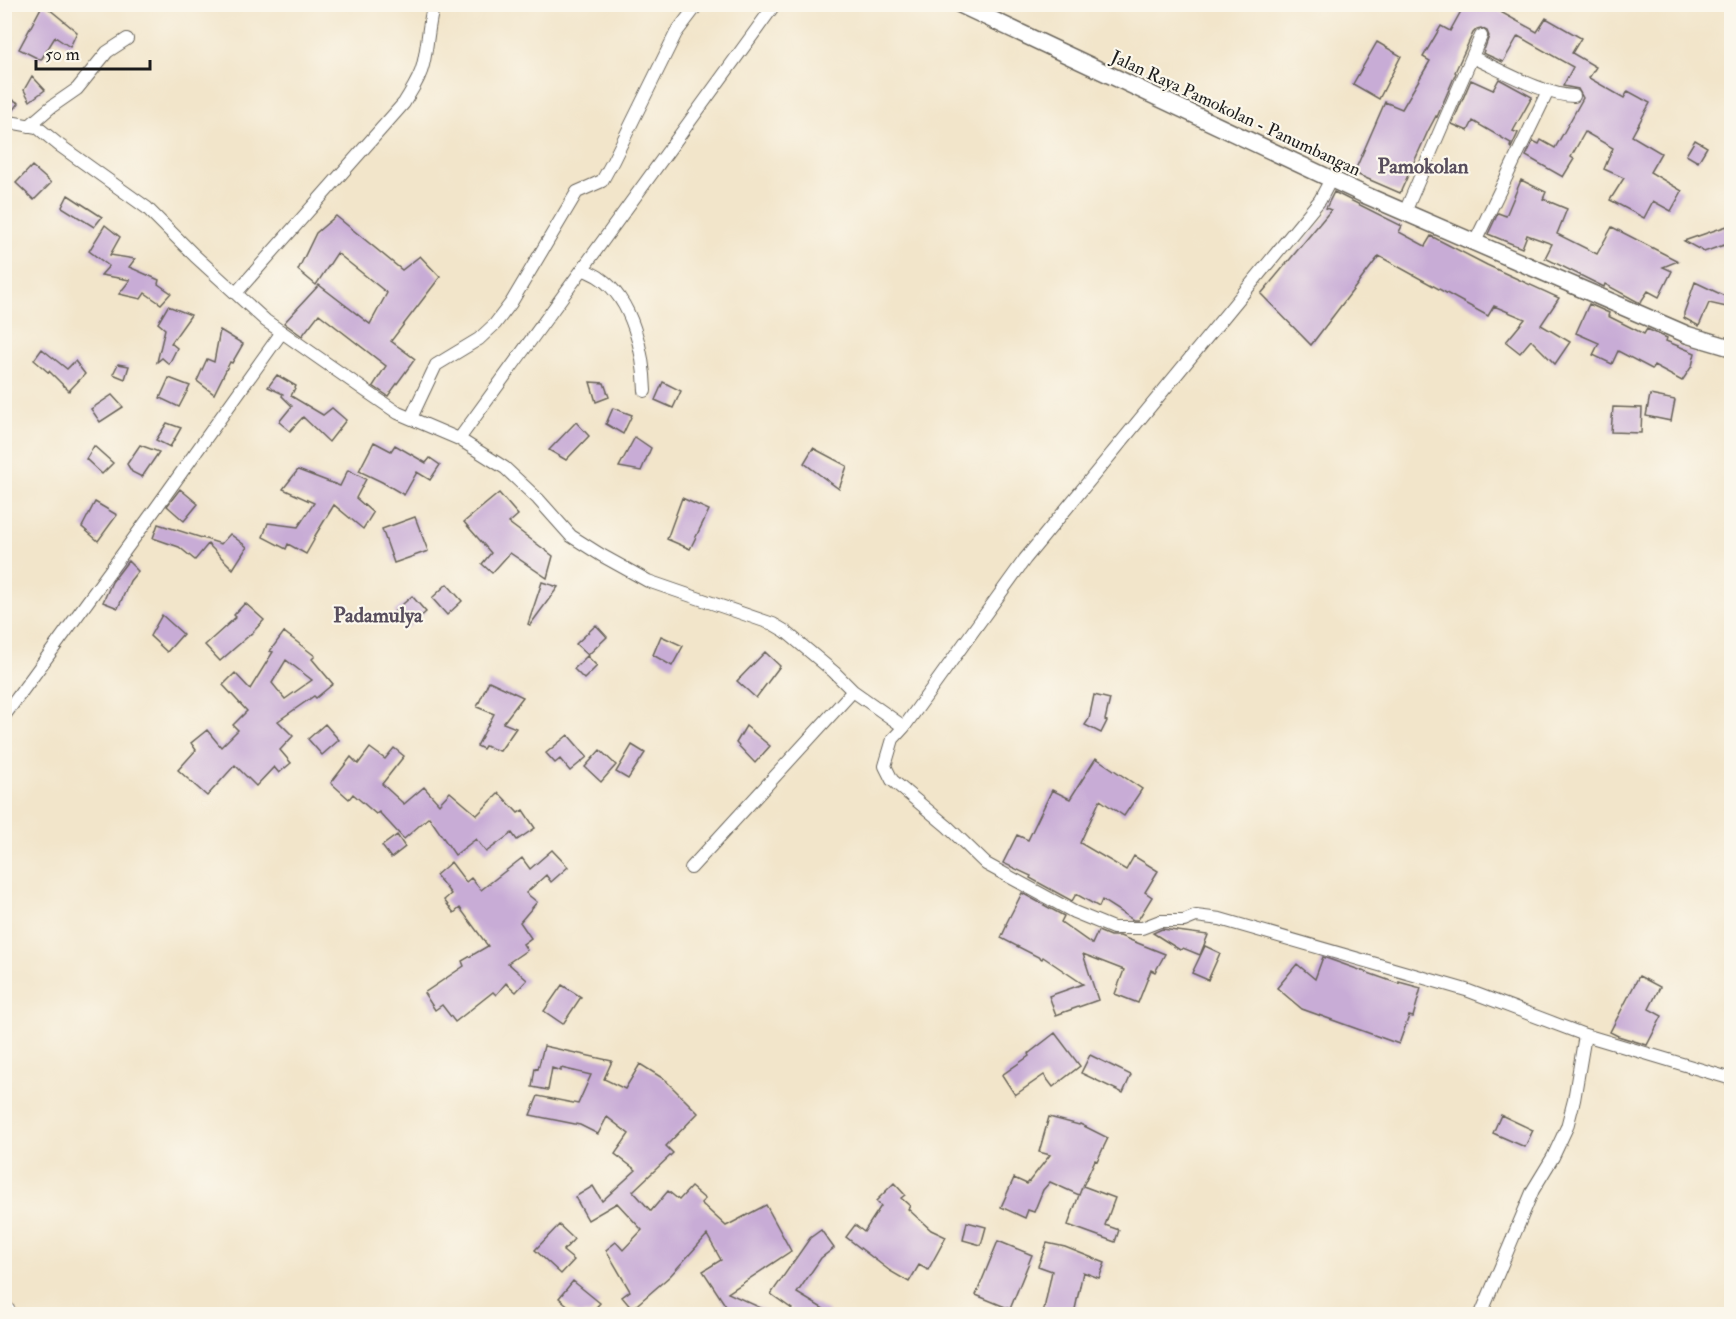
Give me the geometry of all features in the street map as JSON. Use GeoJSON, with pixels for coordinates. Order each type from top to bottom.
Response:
{"type":"FeatureCollection","features":[{"type":"Feature","properties":{"kind":"main road","name":"Jalan Raya Pamokolan - Panumbangan"},"geometry":{"type":"LineString","coordinates":[[959,4],[1405,212],[1688,335],[1731,348]]}},
{"type":"Feature","properties":{"kind":"street"},"geometry":{"type":"LineString","coordinates":[[236,293],[404,103],[423,65],[434,4]]}},
{"type":"Feature","properties":{"kind":"street"},"geometry":{"type":"LineString","coordinates":[[411,418],[436,365],[479,339],[495,324],[511,303],[577,192],[602,181],[676,33],[698,4]]}},
{"type":"Feature","properties":{"kind":"street"},"geometry":{"type":"LineString","coordinates":[[459,439],[775,4]]}},
{"type":"Feature","properties":{"kind":"street"},"geometry":{"type":"LineString","coordinates":[[1405,212],[1480,36]]}},
{"type":"Feature","properties":{"kind":"street"},"geometry":{"type":"LineString","coordinates":[[29,126],[77,89],[107,52],[127,39]]}},
{"type":"Feature","properties":{"kind":"street"},"geometry":{"type":"LineString","coordinates":[[1472,57],[1548,91],[1574,96]]}},
{"type":"Feature","properties":{"kind":"street"},"geometry":{"type":"LineString","coordinates":[[1474,242],[1548,91]]}},
{"type":"Feature","properties":{"kind":"street"},"geometry":{"type":"LineString","coordinates":[[4,121],[37,127],[67,152],[147,208],[266,321],[366,391],[398,413],[459,439],[505,468],[572,536],[648,581],[773,624],[785,631],[834,672],[853,691],[904,727]]}},
{"type":"Feature","properties":{"kind":"street"},"geometry":{"type":"LineString","coordinates":[[1331,179],[1320,200],[1025,559],[893,739],[885,766],[892,780],[948,827],[986,864],[1074,912],[1113,928],[1142,928],[1161,921],[1184,921],[1196,916],[1220,919],[1466,990],[1585,1035],[1731,1079]]}},
{"type":"Feature","properties":{"kind":"street"},"geometry":{"type":"LineString","coordinates":[[583,269],[600,278],[615,292],[629,315],[639,345],[645,391]]}},
{"type":"Feature","properties":{"kind":"street"},"geometry":{"type":"LineString","coordinates":[[4,716],[282,332]]}},
{"type":"Feature","properties":{"kind":"street"},"geometry":{"type":"LineString","coordinates":[[691,868],[853,691]]}},
{"type":"Feature","properties":{"kind":"street"},"geometry":{"type":"LineString","coordinates":[[1481,1314],[1533,1190],[1553,1157],[1567,1127],[1575,1100],[1585,1035]]}},
{"type":"Feature","properties":{"kind":"street"},"geometry":{"type":"LineString","coordinates":[[4,1303],[11,1314]]}},
{"type":"Feature","properties":{"kind":"building"},"geometry":{"type":"Polygon","coordinates":[[[43,4],[77,32],[70,47],[55,37],[41,60],[19,49],[43,4]]]}},
{"type":"Feature","properties":{"kind":"building"},"geometry":{"type":"Polygon","coordinates":[[[1465,4],[1501,4],[1497,10],[1537,32],[1546,18],[1581,38],[1572,53],[1596,67],[1589,78],[1624,98],[1628,91],[1650,103],[1632,136],[1661,153],[1650,172],[1682,191],[1671,211],[1653,201],[1644,218],[1610,200],[1624,178],[1604,169],[1613,148],[1585,132],[1571,157],[1574,159],[1563,177],[1526,156],[1533,141],[1539,144],[1541,140],[1555,148],[1583,98],[1578,89],[1563,86],[1573,67],[1518,36],[1503,62],[1483,53],[1489,36],[1487,31],[1481,28],[1473,33],[1437,117],[1428,131],[1400,193],[1354,173],[1385,102],[1402,109],[1430,61],[1423,57],[1441,26],[1450,31],[1465,4]]]}},
{"type":"Feature","properties":{"kind":"building"},"geometry":{"type":"Polygon","coordinates":[[[1377,42],[1401,56],[1379,99],[1353,84],[1377,42]]]}},
{"type":"Feature","properties":{"kind":"building"},"geometry":{"type":"Polygon","coordinates":[[[32,76],[45,90],[30,101],[24,90],[32,76]]]}},
{"type":"Feature","properties":{"kind":"building"},"geometry":{"type":"Polygon","coordinates":[[[1499,79],[1532,97],[1513,131],[1518,133],[1511,148],[1511,143],[1473,121],[1468,131],[1452,124],[1471,80],[1493,90],[1499,79]]]}},
{"type":"Feature","properties":{"kind":"building"},"geometry":{"type":"Polygon","coordinates":[[[4,95],[19,103],[11,114],[4,113],[4,95]]]}},
{"type":"Feature","properties":{"kind":"building"},"geometry":{"type":"Polygon","coordinates":[[[1695,140],[1707,147],[1698,162],[1686,155],[1695,140]]]}},
{"type":"Feature","properties":{"kind":"building"},"geometry":{"type":"Polygon","coordinates":[[[32,166],[51,183],[34,200],[16,183],[32,166]]]}},
{"type":"Feature","properties":{"kind":"building"},"geometry":{"type":"Polygon","coordinates":[[[1521,180],[1546,192],[1543,199],[1567,209],[1557,234],[1597,254],[1612,227],[1678,261],[1663,267],[1672,271],[1659,297],[1648,291],[1640,303],[1605,284],[1604,287],[1545,258],[1552,244],[1527,235],[1522,248],[1488,234],[1498,213],[1506,216],[1521,180]]]}},
{"type":"Feature","properties":{"kind":"building"},"geometry":{"type":"Polygon","coordinates":[[[1334,192],[1402,226],[1399,232],[1425,246],[1431,236],[1559,298],[1541,325],[1570,342],[1555,364],[1531,340],[1520,353],[1506,342],[1525,319],[1494,306],[1488,316],[1379,256],[1311,345],[1261,294],[1331,210],[1326,208],[1334,192]]]}},
{"type":"Feature","properties":{"kind":"building"},"geometry":{"type":"Polygon","coordinates":[[[68,195],[102,217],[94,227],[62,207],[68,195]]]}},
{"type":"Feature","properties":{"kind":"building"},"geometry":{"type":"Polygon","coordinates":[[[336,216],[402,270],[420,256],[440,277],[391,341],[415,359],[388,396],[373,386],[386,366],[319,314],[302,336],[284,323],[319,285],[370,324],[387,293],[337,253],[316,285],[298,270],[316,233],[336,216]]]}},
{"type":"Feature","properties":{"kind":"building"},"geometry":{"type":"Polygon","coordinates":[[[105,225],[120,237],[110,255],[135,259],[129,267],[159,280],[158,284],[171,293],[161,304],[145,293],[141,299],[119,294],[130,280],[101,275],[109,266],[89,251],[105,225]]]}},
{"type":"Feature","properties":{"kind":"building"},"geometry":{"type":"Polygon","coordinates":[[[1727,226],[1731,243],[1704,252],[1684,241],[1727,226]]]}},
{"type":"Feature","properties":{"kind":"building"},"geometry":{"type":"Polygon","coordinates":[[[1695,282],[1731,299],[1731,308],[1709,303],[1699,326],[1684,318],[1695,282]]]}},
{"type":"Feature","properties":{"kind":"building"},"geometry":{"type":"Polygon","coordinates":[[[1589,304],[1644,334],[1647,329],[1667,338],[1666,341],[1695,353],[1692,366],[1682,381],[1654,366],[1652,369],[1618,351],[1612,364],[1593,355],[1599,343],[1576,333],[1589,304]]]}},
{"type":"Feature","properties":{"kind":"building"},"geometry":{"type":"Polygon","coordinates":[[[168,306],[191,315],[171,343],[177,348],[169,364],[162,358],[157,362],[165,329],[158,323],[168,306]]]}},
{"type":"Feature","properties":{"kind":"building"},"geometry":{"type":"Polygon","coordinates":[[[220,330],[243,344],[232,363],[230,362],[214,394],[197,381],[207,359],[214,362],[220,330]]]}},
{"type":"Feature","properties":{"kind":"building"},"geometry":{"type":"Polygon","coordinates":[[[42,349],[67,369],[75,361],[85,374],[69,391],[34,360],[42,349]]]}},
{"type":"Feature","properties":{"kind":"building"},"geometry":{"type":"Polygon","coordinates":[[[118,364],[129,366],[125,379],[113,374],[118,364]]]}},
{"type":"Feature","properties":{"kind":"building"},"geometry":{"type":"Polygon","coordinates":[[[277,375],[296,386],[291,396],[323,415],[332,408],[346,420],[329,442],[303,417],[290,431],[279,422],[292,406],[282,396],[283,394],[268,387],[277,375]]]}},
{"type":"Feature","properties":{"kind":"building"},"geometry":{"type":"Polygon","coordinates":[[[169,378],[190,386],[179,407],[160,398],[169,378]]]}},
{"type":"Feature","properties":{"kind":"building"},"geometry":{"type":"Polygon","coordinates":[[[590,382],[604,383],[609,397],[596,402],[590,382]]]}},
{"type":"Feature","properties":{"kind":"building"},"geometry":{"type":"Polygon","coordinates":[[[663,382],[681,391],[673,408],[655,400],[663,382]]]}},
{"type":"Feature","properties":{"kind":"building"},"geometry":{"type":"Polygon","coordinates":[[[112,395],[123,407],[100,422],[91,409],[112,395]]]}},
{"type":"Feature","properties":{"kind":"building"},"geometry":{"type":"Polygon","coordinates":[[[1650,395],[1675,400],[1671,421],[1646,416],[1650,395]]]}},
{"type":"Feature","properties":{"kind":"building"},"geometry":{"type":"Polygon","coordinates":[[[1613,407],[1642,408],[1641,433],[1611,432],[1613,407]]]}},
{"type":"Feature","properties":{"kind":"building"},"geometry":{"type":"Polygon","coordinates":[[[613,408],[632,415],[623,434],[606,424],[613,408]]]}},
{"type":"Feature","properties":{"kind":"building"},"geometry":{"type":"Polygon","coordinates":[[[576,422],[589,436],[566,460],[549,450],[576,422]]]}},
{"type":"Feature","properties":{"kind":"building"},"geometry":{"type":"Polygon","coordinates":[[[167,423],[181,428],[170,447],[156,440],[167,423]]]}},
{"type":"Feature","properties":{"kind":"building"},"geometry":{"type":"Polygon","coordinates":[[[635,437],[651,448],[641,471],[619,467],[635,437]]]}},
{"type":"Feature","properties":{"kind":"building"},"geometry":{"type":"Polygon","coordinates":[[[374,442],[391,451],[395,445],[426,463],[430,458],[440,465],[430,480],[417,472],[404,495],[359,471],[374,442]]]}},
{"type":"Feature","properties":{"kind":"building"},"geometry":{"type":"Polygon","coordinates":[[[140,445],[159,452],[142,477],[132,472],[127,464],[140,445]]]}},
{"type":"Feature","properties":{"kind":"building"},"geometry":{"type":"Polygon","coordinates":[[[94,446],[113,463],[102,474],[86,459],[94,446]]]}},
{"type":"Feature","properties":{"kind":"building"},"geometry":{"type":"Polygon","coordinates":[[[813,448],[847,466],[839,489],[804,463],[813,448]]]}},
{"type":"Feature","properties":{"kind":"building"},"geometry":{"type":"Polygon","coordinates":[[[298,470],[340,486],[348,470],[366,479],[356,498],[373,513],[363,529],[334,505],[306,554],[288,544],[286,549],[263,537],[268,523],[298,527],[314,503],[283,489],[298,470]]]}},
{"type":"Feature","properties":{"kind":"building"},"geometry":{"type":"Polygon","coordinates":[[[180,489],[198,504],[184,521],[167,506],[180,489]]]}},
{"type":"Feature","properties":{"kind":"building"},"geometry":{"type":"Polygon","coordinates":[[[499,493],[518,515],[509,523],[553,556],[547,578],[510,553],[492,573],[482,564],[491,553],[464,522],[499,493]]]}},
{"type":"Feature","properties":{"kind":"building"},"geometry":{"type":"Polygon","coordinates":[[[682,498],[709,510],[690,549],[667,539],[682,498]]]}},
{"type":"Feature","properties":{"kind":"building"},"geometry":{"type":"Polygon","coordinates":[[[95,502],[117,515],[98,541],[82,527],[95,502]]]}},
{"type":"Feature","properties":{"kind":"building"},"geometry":{"type":"Polygon","coordinates":[[[415,517],[428,551],[394,563],[382,529],[415,517]]]}},
{"type":"Feature","properties":{"kind":"building"},"geometry":{"type":"Polygon","coordinates":[[[158,524],[221,544],[230,534],[247,547],[233,569],[208,544],[195,560],[179,547],[153,538],[158,524]]]}},
{"type":"Feature","properties":{"kind":"building"},"geometry":{"type":"Polygon","coordinates":[[[128,561],[138,571],[130,581],[118,608],[103,602],[112,582],[128,561]]]}},
{"type":"Feature","properties":{"kind":"building"},"geometry":{"type":"Polygon","coordinates":[[[542,582],[558,587],[530,625],[528,624],[542,582]]]}},
{"type":"Feature","properties":{"kind":"building"},"geometry":{"type":"Polygon","coordinates":[[[447,584],[462,601],[447,615],[432,598],[447,584]]]}},
{"type":"Feature","properties":{"kind":"building"},"geometry":{"type":"Polygon","coordinates":[[[412,596],[426,612],[408,628],[394,612],[412,596]]]}},
{"type":"Feature","properties":{"kind":"building"},"geometry":{"type":"Polygon","coordinates":[[[245,603],[264,620],[220,661],[205,645],[236,617],[234,615],[245,603]]]}},
{"type":"Feature","properties":{"kind":"building"},"geometry":{"type":"Polygon","coordinates":[[[162,615],[183,634],[167,652],[150,636],[162,615]]]}},
{"type":"Feature","properties":{"kind":"building"},"geometry":{"type":"Polygon","coordinates":[[[596,625],[607,637],[588,655],[576,644],[596,625]]]}},
{"type":"Feature","properties":{"kind":"building"},"geometry":{"type":"Polygon","coordinates":[[[284,632],[315,656],[312,659],[333,684],[316,698],[314,696],[278,721],[293,736],[280,750],[291,763],[279,773],[274,767],[256,786],[235,765],[207,796],[178,770],[196,750],[191,743],[207,730],[221,747],[238,730],[233,725],[247,711],[223,685],[235,673],[250,689],[273,652],[270,651],[284,632]],[[286,660],[272,683],[285,699],[312,680],[286,660]]]}},
{"type":"Feature","properties":{"kind":"building"},"geometry":{"type":"Polygon","coordinates":[[[661,636],[683,646],[672,666],[653,655],[661,636]]]}},
{"type":"Feature","properties":{"kind":"building"},"geometry":{"type":"Polygon","coordinates":[[[765,652],[780,666],[756,698],[737,681],[765,652]]]}},
{"type":"Feature","properties":{"kind":"building"},"geometry":{"type":"Polygon","coordinates":[[[587,656],[597,666],[584,679],[574,669],[587,656]]]}},
{"type":"Feature","properties":{"kind":"building"},"geometry":{"type":"Polygon","coordinates":[[[489,681],[523,697],[503,723],[516,728],[500,751],[477,746],[494,714],[477,707],[489,681]]]}},
{"type":"Feature","properties":{"kind":"building"},"geometry":{"type":"Polygon","coordinates":[[[1094,695],[1110,699],[1105,720],[1107,721],[1101,733],[1085,725],[1089,719],[1094,695]]]}},
{"type":"Feature","properties":{"kind":"building"},"geometry":{"type":"Polygon","coordinates":[[[325,724],[339,740],[322,755],[308,739],[325,724]]]}},
{"type":"Feature","properties":{"kind":"building"},"geometry":{"type":"Polygon","coordinates":[[[746,726],[770,746],[755,763],[736,743],[746,726]]]}},
{"type":"Feature","properties":{"kind":"building"},"geometry":{"type":"Polygon","coordinates":[[[568,735],[587,757],[570,771],[560,759],[555,763],[546,753],[568,735]]]}},
{"type":"Feature","properties":{"kind":"building"},"geometry":{"type":"Polygon","coordinates":[[[632,745],[645,753],[628,779],[616,772],[632,745]]]}},
{"type":"Feature","properties":{"kind":"building"},"geometry":{"type":"Polygon","coordinates":[[[370,748],[385,759],[394,748],[404,756],[382,784],[404,804],[424,787],[439,804],[450,792],[477,815],[499,793],[518,813],[523,810],[535,828],[517,840],[512,833],[486,852],[476,839],[455,855],[429,817],[404,839],[379,812],[376,814],[353,794],[349,799],[331,783],[351,757],[358,764],[370,748]]]}},
{"type":"Feature","properties":{"kind":"building"},"geometry":{"type":"Polygon","coordinates":[[[600,750],[616,765],[601,782],[585,767],[600,750]]]}},
{"type":"Feature","properties":{"kind":"building"},"geometry":{"type":"Polygon","coordinates":[[[1096,758],[1142,789],[1124,816],[1100,800],[1080,843],[1126,870],[1134,856],[1158,871],[1145,892],[1152,897],[1138,920],[1133,920],[1102,900],[1099,907],[1076,894],[1072,901],[1030,878],[1031,876],[1003,863],[1017,835],[1028,840],[1052,790],[1070,799],[1096,758]]]}},
{"type":"Feature","properties":{"kind":"building"},"geometry":{"type":"Polygon","coordinates":[[[397,835],[405,847],[391,858],[382,846],[397,835]]]}},
{"type":"Feature","properties":{"kind":"building"},"geometry":{"type":"Polygon","coordinates":[[[552,850],[568,867],[551,882],[546,875],[526,893],[537,902],[520,922],[531,938],[523,944],[527,950],[508,963],[527,980],[516,992],[506,983],[496,995],[493,992],[455,1022],[442,1005],[435,1010],[424,993],[464,966],[462,961],[488,946],[460,908],[454,913],[444,900],[451,894],[436,875],[451,862],[466,882],[471,878],[481,890],[522,858],[530,869],[552,850]]]}},
{"type":"Feature","properties":{"kind":"building"},"geometry":{"type":"Polygon","coordinates":[[[1022,893],[1064,916],[1061,922],[1092,944],[1098,931],[1110,936],[1120,936],[1165,954],[1155,972],[1151,970],[1138,1003],[1115,994],[1124,970],[1083,954],[1098,1000],[1056,1015],[1049,996],[1083,984],[1043,957],[1042,959],[1001,938],[1022,893]]]}},
{"type":"Feature","properties":{"kind":"building"},"geometry":{"type":"Polygon","coordinates":[[[1162,929],[1208,935],[1200,955],[1183,948],[1180,950],[1153,933],[1162,929]]]}},
{"type":"Feature","properties":{"kind":"building"},"geometry":{"type":"Polygon","coordinates":[[[1205,946],[1220,953],[1208,980],[1192,973],[1205,946]]]}},
{"type":"Feature","properties":{"kind":"building"},"geometry":{"type":"Polygon","coordinates":[[[1323,957],[1399,984],[1399,982],[1421,988],[1413,1017],[1409,1016],[1399,1044],[1302,1009],[1277,988],[1297,964],[1315,979],[1323,957]]]}},
{"type":"Feature","properties":{"kind":"building"},"geometry":{"type":"Polygon","coordinates":[[[1639,976],[1660,987],[1649,1009],[1662,1016],[1647,1045],[1610,1032],[1639,976]]]}},
{"type":"Feature","properties":{"kind":"building"},"geometry":{"type":"Polygon","coordinates":[[[562,985],[581,997],[563,1024],[544,1011],[562,985]]]}},
{"type":"Feature","properties":{"kind":"building"},"geometry":{"type":"Polygon","coordinates":[[[1055,1033],[1080,1066],[1053,1087],[1044,1075],[1015,1095],[1002,1075],[1029,1056],[1028,1054],[1055,1033]]]}},
{"type":"Feature","properties":{"kind":"building"},"geometry":{"type":"Polygon","coordinates":[[[544,1046],[612,1061],[604,1079],[625,1089],[640,1064],[667,1081],[698,1113],[666,1146],[673,1153],[633,1191],[651,1211],[668,1191],[679,1200],[691,1187],[705,1199],[701,1203],[726,1226],[766,1205],[791,1251],[728,1293],[774,1314],[731,1314],[703,1271],[721,1260],[707,1235],[670,1276],[632,1309],[622,1297],[630,1291],[606,1250],[616,1242],[623,1250],[642,1230],[617,1203],[588,1220],[575,1197],[593,1186],[602,1201],[636,1170],[615,1154],[629,1134],[607,1117],[598,1134],[580,1125],[530,1115],[538,1096],[578,1104],[591,1075],[552,1068],[548,1090],[532,1087],[535,1068],[538,1069],[544,1046]]]}},
{"type":"Feature","properties":{"kind":"building"},"geometry":{"type":"Polygon","coordinates":[[[1090,1055],[1131,1075],[1123,1093],[1081,1073],[1090,1055]]]}},
{"type":"Feature","properties":{"kind":"building"},"geometry":{"type":"Polygon","coordinates":[[[1501,1115],[1533,1130],[1525,1147],[1493,1133],[1501,1115]]]}},
{"type":"Feature","properties":{"kind":"building"},"geometry":{"type":"Polygon","coordinates":[[[1049,1117],[1080,1124],[1108,1138],[1083,1186],[1115,1198],[1105,1225],[1119,1230],[1115,1242],[1068,1225],[1082,1187],[1079,1195],[1050,1182],[1043,1190],[1034,1212],[1028,1210],[1025,1218],[1001,1207],[1014,1178],[1027,1184],[1050,1155],[1039,1152],[1049,1117]]]}},
{"type":"Feature","properties":{"kind":"building"},"geometry":{"type":"Polygon","coordinates":[[[894,1183],[905,1195],[901,1198],[910,1206],[908,1209],[931,1230],[946,1237],[928,1270],[919,1265],[909,1282],[890,1271],[846,1237],[855,1225],[864,1232],[881,1206],[876,1201],[894,1183]]]}},
{"type":"Feature","properties":{"kind":"building"},"geometry":{"type":"Polygon","coordinates":[[[967,1222],[986,1227],[981,1245],[963,1240],[967,1222]]]}},
{"type":"Feature","properties":{"kind":"building"},"geometry":{"type":"Polygon","coordinates":[[[559,1225],[574,1239],[563,1251],[574,1260],[561,1274],[535,1250],[559,1225]]]}},
{"type":"Feature","properties":{"kind":"building"},"geometry":{"type":"Polygon","coordinates":[[[821,1230],[834,1248],[821,1258],[797,1293],[832,1314],[789,1314],[792,1309],[771,1294],[810,1238],[821,1230]]]}},
{"type":"Feature","properties":{"kind":"building"},"geometry":{"type":"Polygon","coordinates":[[[998,1241],[1032,1255],[1010,1309],[976,1295],[998,1241]]]}},
{"type":"Feature","properties":{"kind":"building"},"geometry":{"type":"Polygon","coordinates":[[[1047,1243],[1065,1247],[1105,1263],[1099,1278],[1083,1272],[1074,1314],[1043,1314],[1052,1271],[1038,1266],[1047,1243]]]}},
{"type":"Feature","properties":{"kind":"building"},"geometry":{"type":"Polygon","coordinates":[[[573,1281],[600,1303],[590,1314],[578,1314],[559,1298],[573,1281]]]}},
{"type":"Feature","properties":{"kind":"district","name":"Pamokolan"},"geometry":{"type":"Point","coordinates":[1423,166]}},
{"type":"Feature","properties":{"kind":"district","name":"Padamulya"},"geometry":{"type":"Point","coordinates":[378,615]}}]}
